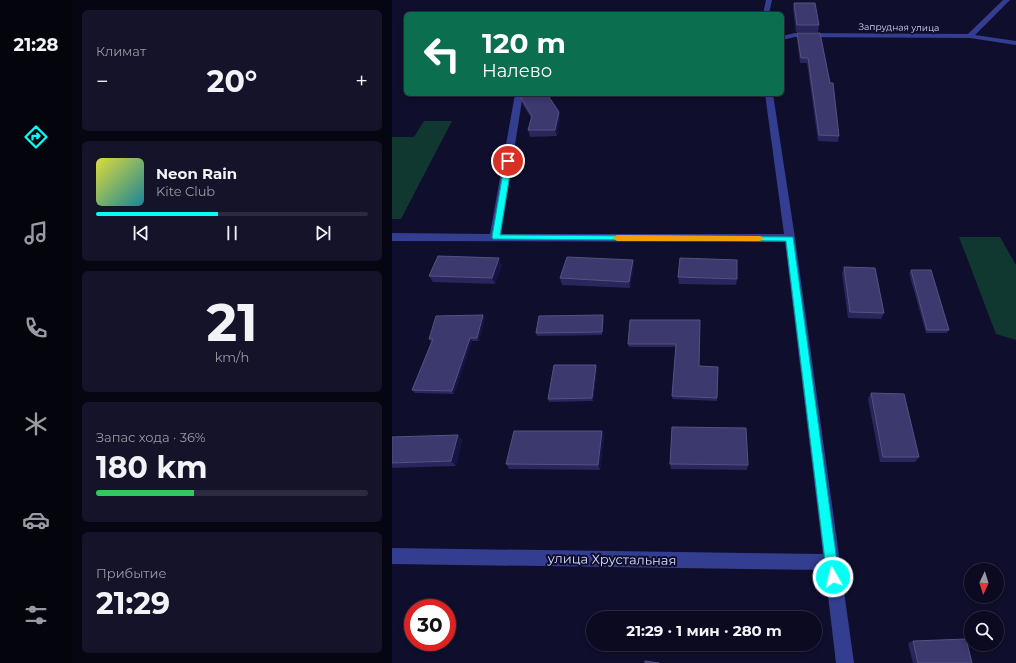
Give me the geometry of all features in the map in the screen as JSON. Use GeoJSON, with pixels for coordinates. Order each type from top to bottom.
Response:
{"type":"FeatureCollection","features":[{"type":"Feature","properties":{"kind":"street"},"geometry":{"type":"LineString","coordinates":[[766,12],[768,0]]}},
{"type":"Feature","properties":{"kind":"street"},"geometry":{"type":"LineString","coordinates":[[970,36],[1007,0]]}},
{"type":"Feature","properties":{"kind":"street","name":"Запрудная улица"},"geometry":{"type":"LineString","coordinates":[[784,38],[796,35],[970,36],[1016,42]]}},
{"type":"Feature","properties":{"kind":"street"},"geometry":{"type":"LineString","coordinates":[[496,237],[519,96]]}},
{"type":"Feature","properties":{"kind":"street"},"geometry":{"type":"LineString","coordinates":[[769,96],[790,238],[845,663]]}},
{"type":"Feature","properties":{"kind":"street"},"geometry":{"type":"LineString","coordinates":[[392,237],[790,238]]}},
{"type":"Feature","properties":{"kind":"street","name":"улица Хрустальная"},"geometry":{"type":"LineString","coordinates":[[392,556],[831,562]]}},
{"type":"Feature","properties":{"kind":"green space"},"geometry":{"type":"Polygon","coordinates":[[[424,121],[452,121],[401,219],[392,219],[392,137],[414,137],[424,121]]]}},
{"type":"Feature","properties":{"kind":"green space"},"geometry":{"type":"Polygon","coordinates":[[[959,237],[1000,237],[1016,265],[1016,340],[996,334],[959,237]]]}},
{"type":"Feature","properties":{"kind":"building"},"geometry":{"type":"Polygon","coordinates":[[[794,3],[815,3],[819,25],[797,25],[794,3]]]}},
{"type":"Feature","properties":{"kind":"building"},"geometry":{"type":"Polygon","coordinates":[[[797,33],[820,33],[830,83],[833,83],[839,136],[819,135],[808,58],[801,58],[797,33]]]}},
{"type":"Feature","properties":{"kind":"building"},"geometry":{"type":"Polygon","coordinates":[[[522,96],[548,96],[559,112],[555,130],[528,130],[532,116],[521,98],[522,96]]]}},
{"type":"Feature","properties":{"kind":"building"},"geometry":{"type":"Polygon","coordinates":[[[438,256],[499,258],[492,278],[429,276],[438,256]]]}},
{"type":"Feature","properties":{"kind":"building"},"geometry":{"type":"Polygon","coordinates":[[[567,257],[633,260],[629,282],[560,278],[567,257]]]}},
{"type":"Feature","properties":{"kind":"building"},"geometry":{"type":"Polygon","coordinates":[[[680,258],[737,260],[737,279],[678,277],[680,258]]]}},
{"type":"Feature","properties":{"kind":"building"},"geometry":{"type":"Polygon","coordinates":[[[844,267],[875,268],[884,313],[850,312],[844,267]]]}},
{"type":"Feature","properties":{"kind":"building"},"geometry":{"type":"Polygon","coordinates":[[[911,270],[931,270],[949,330],[927,330],[911,270]]]}},
{"type":"Feature","properties":{"kind":"building"},"geometry":{"type":"Polygon","coordinates":[[[483,315],[477,338],[470,338],[452,391],[412,390],[433,339],[429,339],[436,316],[483,315]]]}},
{"type":"Feature","properties":{"kind":"building"},"geometry":{"type":"Polygon","coordinates":[[[603,315],[602,332],[536,333],[539,316],[603,315]]]}},
{"type":"Feature","properties":{"kind":"building"},"geometry":{"type":"Polygon","coordinates":[[[630,320],[700,320],[699,366],[718,367],[717,398],[672,396],[676,344],[628,344],[630,320]]]}},
{"type":"Feature","properties":{"kind":"building"},"geometry":{"type":"Polygon","coordinates":[[[554,365],[596,365],[592,398],[548,399],[554,365]]]}},
{"type":"Feature","properties":{"kind":"building"},"geometry":{"type":"Polygon","coordinates":[[[871,393],[904,394],[919,457],[883,457],[871,393]]]}},
{"type":"Feature","properties":{"kind":"building"},"geometry":{"type":"Polygon","coordinates":[[[672,427],[746,428],[748,465],[670,464],[672,427]]]}},
{"type":"Feature","properties":{"kind":"building"},"geometry":{"type":"Polygon","coordinates":[[[514,431],[602,431],[598,465],[506,464],[514,431]]]}},
{"type":"Feature","properties":{"kind":"building"},"geometry":{"type":"Polygon","coordinates":[[[458,435],[451,461],[392,463],[392,437],[458,435]]]}},
{"type":"Feature","properties":{"kind":"building"},"geometry":{"type":"Polygon","coordinates":[[[964,639],[964,651],[969,651],[972,663],[918,663],[913,641],[964,639]]]}},
{"type":"Feature","properties":{"kind":"building"},"geometry":{"type":"Polygon","coordinates":[[[645,661],[659,663],[645,663],[645,661]]]}},
{"type":"Feature","properties":{"kind":"slow traffic"},"geometry":{"type":"LineString","coordinates":[[617,238],[760,238]]}},
{"type":"Feature","properties":{"kind":"route"},"geometry":{"type":"LineString","coordinates":[[508,161],[496,237],[790,238],[833,577]]}}]}
